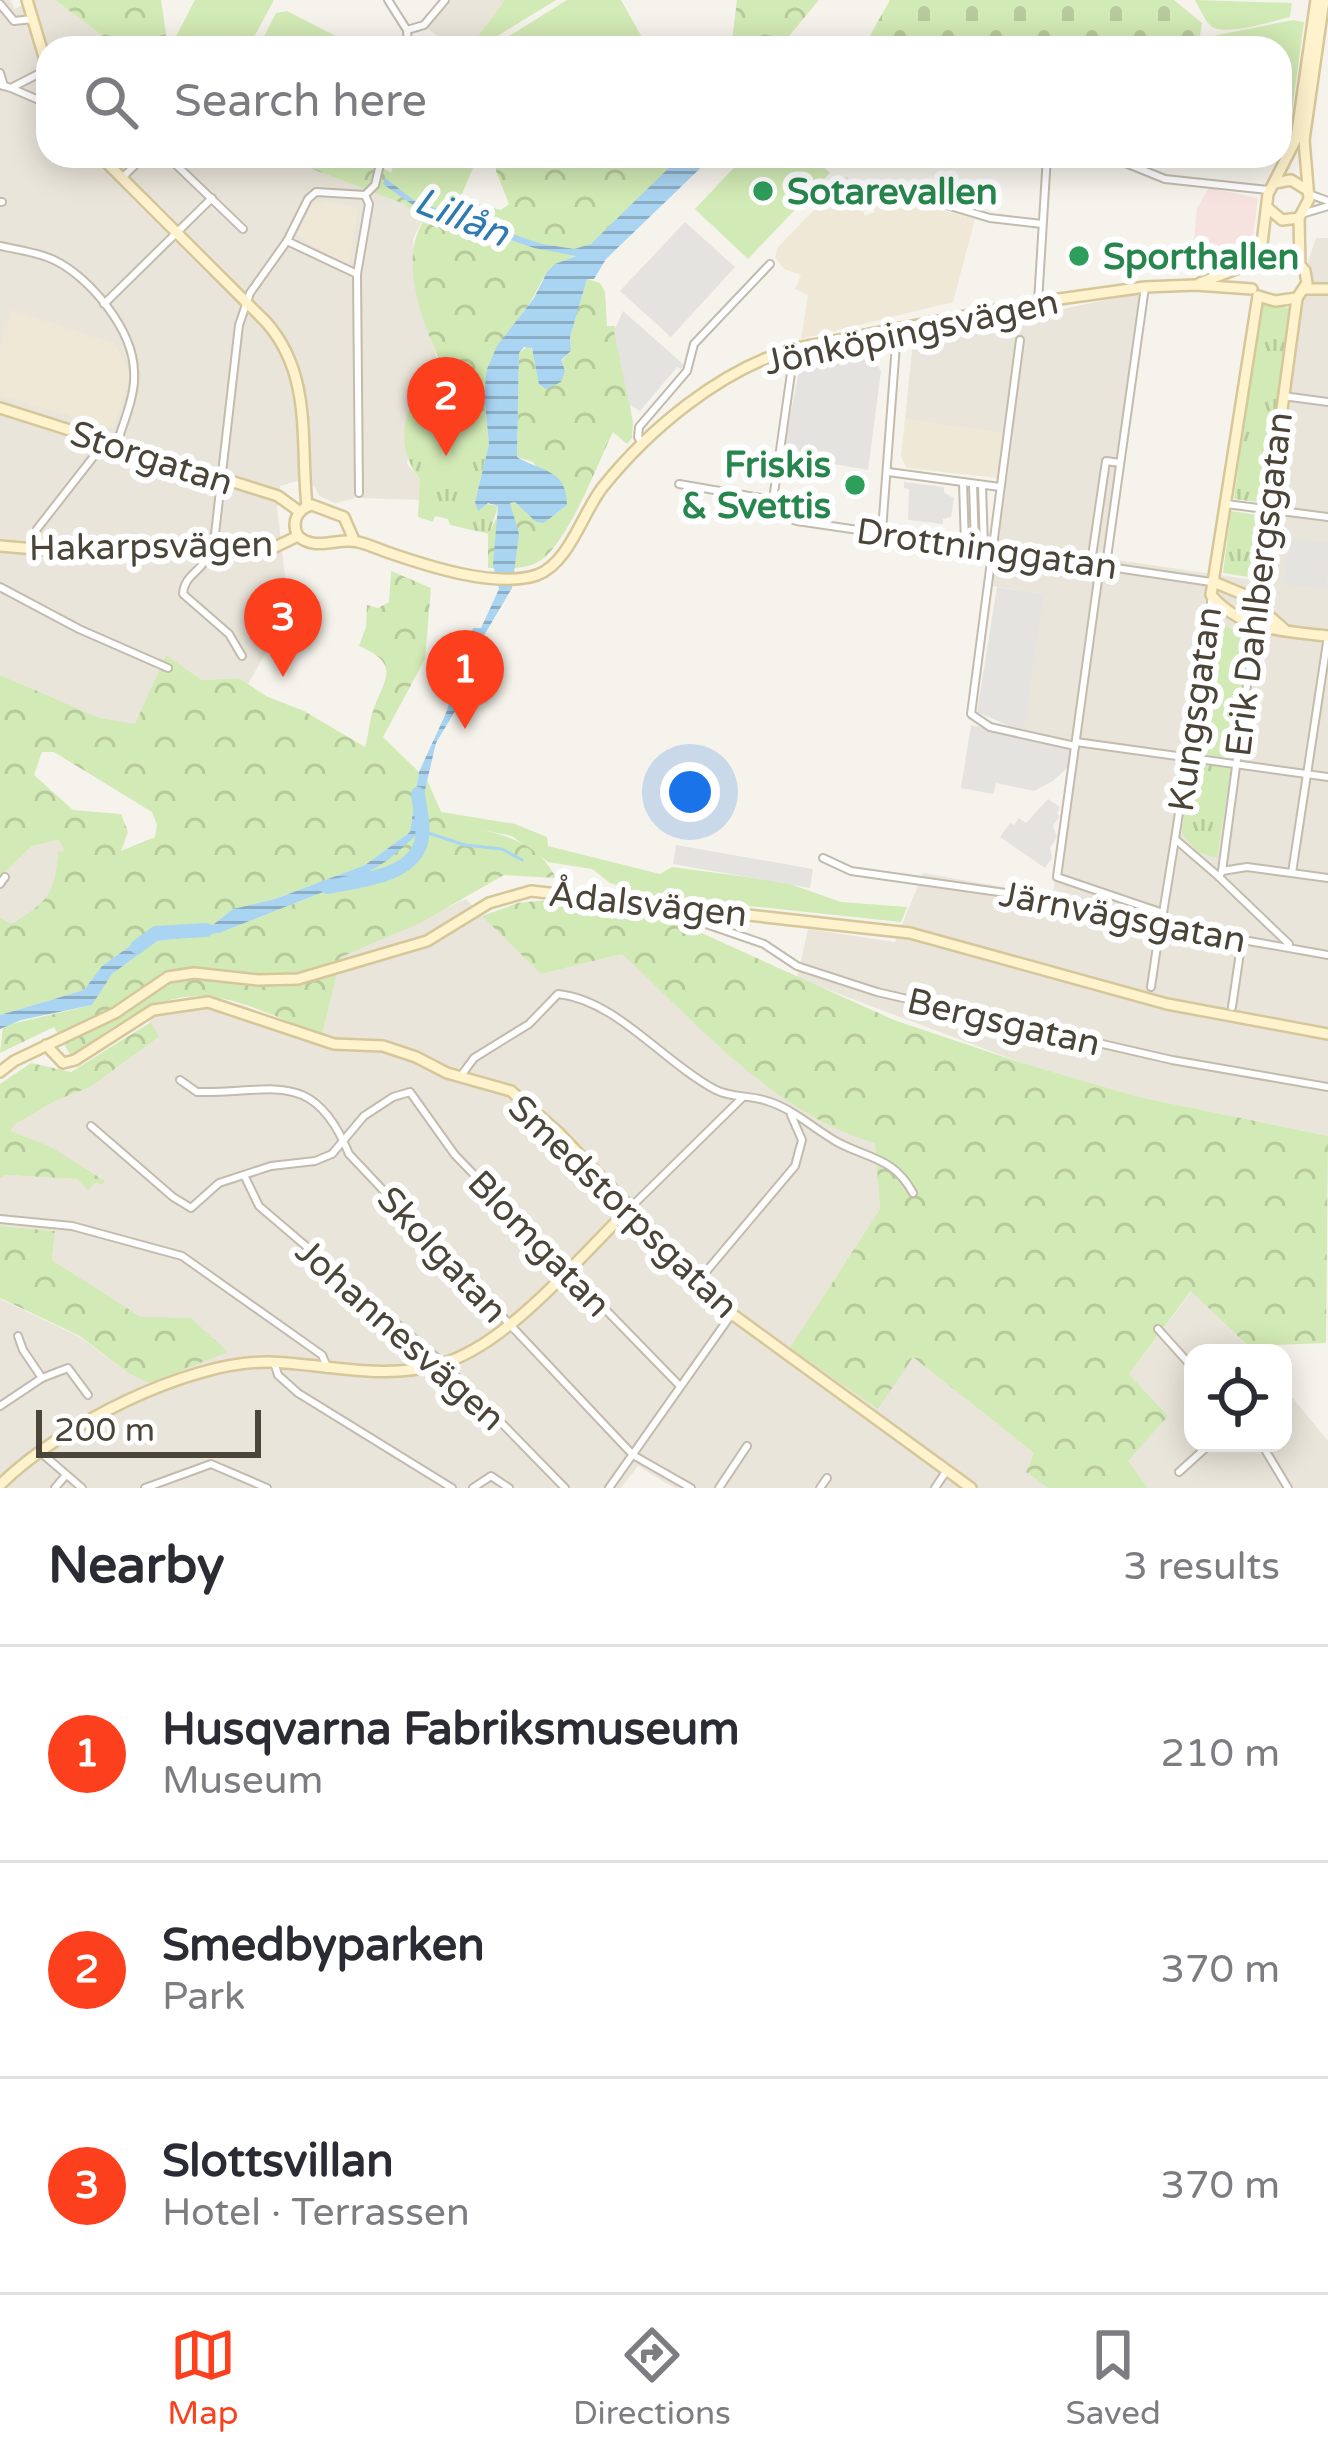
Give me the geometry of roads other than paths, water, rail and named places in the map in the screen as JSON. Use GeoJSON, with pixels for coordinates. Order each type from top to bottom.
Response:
{"type":"FeatureCollection","features":[{"type":"Feature","properties":{"kind":"street"},"geometry":{"type":"LineString","coordinates":[[27,0],[38,36]]}},
{"type":"Feature","properties":{"kind":"street"},"geometry":{"type":"LineString","coordinates":[[388,0],[407,36]]}},
{"type":"Feature","properties":{"kind":"street"},"geometry":{"type":"LineString","coordinates":[[407,30],[424,25],[445,0]]}},
{"type":"Feature","properties":{"kind":"street"},"geometry":{"type":"LineString","coordinates":[[1301,293],[1302,216],[1308,192],[1304,140],[1320,3]]}},
{"type":"Feature","properties":{"kind":"street"},"geometry":{"type":"LineString","coordinates":[[1292,146],[1320,3]]}},
{"type":"Feature","properties":{"kind":"street"},"geometry":{"type":"LineString","coordinates":[[0,4],[14,21],[33,19]]}},
{"type":"Feature","properties":{"kind":"street"},"geometry":{"type":"LineString","coordinates":[[0,73],[5,86],[36,99]]}},
{"type":"Feature","properties":{"kind":"street"},"geometry":{"type":"LineString","coordinates":[[5,86],[36,74]]}},
{"type":"Feature","properties":{"kind":"street"},"geometry":{"type":"LineString","coordinates":[[112,168],[277,334],[298,383],[306,437],[303,509],[294,526],[298,536]]}},
{"type":"Feature","properties":{"kind":"street"},"geometry":{"type":"LineString","coordinates":[[122,178],[132,168]]}},
{"type":"Feature","properties":{"kind":"street"},"geometry":{"type":"LineString","coordinates":[[179,168],[243,229]]}},
{"type":"Feature","properties":{"kind":"street"},"geometry":{"type":"LineString","coordinates":[[215,534],[245,303],[308,199],[316,192],[365,195],[375,185],[379,168]]}},
{"type":"Feature","properties":{"kind":"street"},"geometry":{"type":"LineString","coordinates":[[1039,302],[1047,168]]}},
{"type":"Feature","properties":{"kind":"street"},"geometry":{"type":"LineString","coordinates":[[1139,168],[1165,178],[1270,195]]}},
{"type":"Feature","properties":{"kind":"street"},"geometry":{"type":"LineString","coordinates":[[1282,168],[1270,195],[1255,292],[1275,301],[1328,286]]}},
{"type":"Feature","properties":{"kind":"street"},"geometry":{"type":"LineString","coordinates":[[1270,195],[1291,179],[1328,204]]}},
{"type":"Feature","properties":{"kind":"street"},"geometry":{"type":"LineString","coordinates":[[359,494],[357,274],[369,204],[365,195]]}},
{"type":"Feature","properties":{"kind":"street"},"geometry":{"type":"LineString","coordinates":[[1270,195],[1282,220],[1328,204]]}},
{"type":"Feature","properties":{"kind":"street"},"geometry":{"type":"LineString","coordinates":[[104,304],[211,198]]}},
{"type":"Feature","properties":{"kind":"street"},"geometry":{"type":"LineString","coordinates":[[923,198],[990,218],[1042,224]]}},
{"type":"Feature","properties":{"kind":"street"},"geometry":{"type":"LineString","coordinates":[[286,241],[357,274]]}},
{"type":"Feature","properties":{"kind":"street"},"geometry":{"type":"LineString","coordinates":[[0,246],[55,260],[104,304],[134,364],[132,392],[111,443],[38,529]]}},
{"type":"Feature","properties":{"kind":"street"},"geometry":{"type":"LineString","coordinates":[[1195,285],[1280,257],[1328,286]]}},
{"type":"Feature","properties":{"kind":"street"},"geometry":{"type":"LineString","coordinates":[[645,445],[638,437],[639,428],[687,371],[694,344],[770,264]]}},
{"type":"Feature","properties":{"kind":"street","name":"Jönköpingsvägen"},"geometry":{"type":"LineString","coordinates":[[516,578],[542,573],[554,564],[598,493],[706,390],[751,362],[792,349],[1144,287],[1195,285],[1255,292]]}},
{"type":"Feature","properties":{"kind":"street"},"geometry":{"type":"LineString","coordinates":[[1099,564],[1115,494],[1144,287]]}},
{"type":"Feature","properties":{"kind":"street","name":"Kungsgatan"},"geometry":{"type":"LineString","coordinates":[[1151,987],[1255,292]]}},
{"type":"Feature","properties":{"kind":"street","name":"Erik Dahlbergsgatan"},"geometry":{"type":"LineString","coordinates":[[1221,874],[1252,617],[1301,293]]}},
{"type":"Feature","properties":{"kind":"street"},"geometry":{"type":"LineString","coordinates":[[882,531],[898,332]]}},
{"type":"Feature","properties":{"kind":"street"},"geometry":{"type":"LineString","coordinates":[[1020,340],[1000,487],[984,548],[971,714],[990,727],[1076,744],[1328,777]]}},
{"type":"Feature","properties":{"kind":"street"},"geometry":{"type":"LineString","coordinates":[[772,500],[793,366]]}},
{"type":"Feature","properties":{"kind":"street"},"geometry":{"type":"LineString","coordinates":[[1283,396],[1328,401]]}},
{"type":"Feature","properties":{"kind":"street","name":"Storgatan"},"geometry":{"type":"LineString","coordinates":[[0,408],[284,498],[303,509],[323,508],[344,518],[354,540]]}},
{"type":"Feature","properties":{"kind":"street"},"geometry":{"type":"LineString","coordinates":[[1120,463],[1106,461],[1099,564],[1057,878],[1163,913]]}},
{"type":"Feature","properties":{"kind":"street"},"geometry":{"type":"LineString","coordinates":[[888,472],[1000,487]]}},
{"type":"Feature","properties":{"kind":"street","name":"Drottninggatan"},"geometry":{"type":"LineString","coordinates":[[679,484],[772,500],[790,520],[1099,564],[1236,589],[1252,617],[1289,631]]}},
{"type":"Feature","properties":{"kind":"street"},"geometry":{"type":"LineString","coordinates":[[965,545],[973,484]]}},
{"type":"Feature","properties":{"kind":"street"},"geometry":{"type":"LineString","coordinates":[[973,484],[984,548]]}},
{"type":"Feature","properties":{"kind":"street"},"geometry":{"type":"LineString","coordinates":[[1102,492],[1115,494]]}},
{"type":"Feature","properties":{"kind":"street"},"geometry":{"type":"LineString","coordinates":[[1226,504],[1328,517]]}},
{"type":"Feature","properties":{"kind":"street","name":"Hakarpsvägen"},"geometry":{"type":"LineString","coordinates":[[0,546],[70,552],[280,548],[298,536],[314,544],[354,540],[452,571],[516,578]]}},
{"type":"Feature","properties":{"kind":"street"},"geometry":{"type":"LineString","coordinates":[[210,546],[206,564],[188,579],[183,593],[229,634],[242,656]]}},
{"type":"Feature","properties":{"kind":"street"},"geometry":{"type":"LineString","coordinates":[[0,587],[168,668]]}},
{"type":"Feature","properties":{"kind":"street","name":"Drottninggatan"},"geometry":{"type":"LineString","coordinates":[[1211,588],[1252,617],[1289,631],[1328,636]]}},
{"type":"Feature","properties":{"kind":"street"},"geometry":{"type":"LineString","coordinates":[[1292,873],[1328,636]]}},
{"type":"Feature","properties":{"kind":"street","name":"Kungsgatan"},"geometry":{"type":"LineString","coordinates":[[1175,839],[1221,874],[1293,947]]}},
{"type":"Feature","properties":{"kind":"street","name":"Järnvägsgatan"},"geometry":{"type":"LineString","coordinates":[[824,858],[851,871],[1061,901],[1328,955]]}},
{"type":"Feature","properties":{"kind":"street"},"geometry":{"type":"LineString","coordinates":[[1221,874],[1247,867],[1328,878]]}},
{"type":"Feature","properties":{"kind":"street","name":"Ådalsvägen"},"geometry":{"type":"LineString","coordinates":[[0,1072],[115,1013],[167,977],[194,973],[298,979],[427,941],[489,903],[520,892],[910,933],[1167,1004],[1328,1034]]}},
{"type":"Feature","properties":{"kind":"street","name":"Bergsgatan"},"geometry":{"type":"LineString","coordinates":[[706,909],[706,924],[764,944],[797,966],[877,992],[1172,1060],[1328,1087]]}},
{"type":"Feature","properties":{"kind":"street"},"geometry":{"type":"LineString","coordinates":[[1232,1007],[1242,939]]}},
{"type":"Feature","properties":{"kind":"street"},"geometry":{"type":"LineString","coordinates":[[460,1077],[474,1058],[530,1024],[558,994],[610,1011],[644,1041],[713,1088],[772,1102],[842,1144],[874,1154],[901,1175],[913,1193]]}},
{"type":"Feature","properties":{"kind":"street","name":"Smedstorpsgatan"},"geometry":{"type":"LineString","coordinates":[[46,1045],[63,1063],[75,1060],[153,1010],[208,1002],[334,1044],[383,1046],[460,1077],[512,1091],[732,1314],[971,1488]]}},
{"type":"Feature","properties":{"kind":"street","name":"Skolgatan"},"geometry":{"type":"LineString","coordinates":[[180,1080],[197,1092],[277,1087],[320,1106],[350,1154],[633,1455],[691,1488]]}},
{"type":"Feature","properties":{"kind":"street","name":"Blomgatan"},"geometry":{"type":"LineString","coordinates":[[343,1139],[364,1116],[410,1092],[455,1155],[679,1385]]}},
{"type":"Feature","properties":{"kind":"street"},"geometry":{"type":"LineString","coordinates":[[1,1481],[39,1451],[108,1410],[224,1368],[274,1363],[368,1374],[443,1364],[473,1349],[508,1324],[743,1097]]}},
{"type":"Feature","properties":{"kind":"street"},"geometry":{"type":"LineString","coordinates":[[698,1282],[795,1166],[802,1140],[790,1112]]}},
{"type":"Feature","properties":{"kind":"street"},"geometry":{"type":"LineString","coordinates":[[91,1126],[190,1208],[219,1183],[271,1166],[315,1162],[332,1154],[343,1139]]}},
{"type":"Feature","properties":{"kind":"street","name":"Johannesvägen"},"geometry":{"type":"LineString","coordinates":[[244,1175],[259,1206],[443,1364],[565,1488]]}},
{"type":"Feature","properties":{"kind":"street"},"geometry":{"type":"LineString","coordinates":[[0,1219],[72,1226],[182,1256],[322,1355],[328,1369]]}},
{"type":"Feature","properties":{"kind":"street"},"geometry":{"type":"LineString","coordinates":[[609,1488],[732,1314]]}},
{"type":"Feature","properties":{"kind":"street"},"geometry":{"type":"LineString","coordinates":[[1158,1329],[1184,1358]]}},
{"type":"Feature","properties":{"kind":"street"},"geometry":{"type":"LineString","coordinates":[[18,1336],[42,1378]]}},
{"type":"Feature","properties":{"kind":"street"},"geometry":{"type":"LineString","coordinates":[[274,1363],[278,1375],[298,1393],[452,1488]]}},
{"type":"Feature","properties":{"kind":"street"},"geometry":{"type":"LineString","coordinates":[[0,1406],[68,1367],[88,1395]]}},
{"type":"Feature","properties":{"kind":"street"},"geometry":{"type":"LineString","coordinates":[[719,1488],[747,1446]]}},
{"type":"Feature","properties":{"kind":"street"},"geometry":{"type":"LineString","coordinates":[[39,1451],[82,1488]]}},
{"type":"Feature","properties":{"kind":"street"},"geometry":{"type":"LineString","coordinates":[[1180,1472],[1201,1452]]}},
{"type":"Feature","properties":{"kind":"street"},"geometry":{"type":"LineString","coordinates":[[1266,1452],[1288,1488]]}},
{"type":"Feature","properties":{"kind":"street"},"geometry":{"type":"LineString","coordinates":[[146,1488],[211,1464],[267,1488]]}},
{"type":"Feature","properties":{"kind":"street"},"geometry":{"type":"LineString","coordinates":[[935,1488],[946,1470]]}},
{"type":"Feature","properties":{"kind":"street"},"geometry":{"type":"LineString","coordinates":[[55,1488],[66,1475]]}},
{"type":"Feature","properties":{"kind":"street"},"geometry":{"type":"LineString","coordinates":[[473,1488],[491,1476],[509,1488]]}},
{"type":"Feature","properties":{"kind":"street"},"geometry":{"type":"LineString","coordinates":[[820,1488],[827,1478]]}},
{"type":"Feature","properties":{"kind":"water"},"geometry":{"type":"Polygon","coordinates":[[[669,168],[701,168],[606,259],[594,279],[587,279],[570,337],[571,351],[561,360],[565,371],[561,382],[546,389],[539,384],[532,348],[524,347],[519,353],[517,457],[557,477],[567,505],[544,523],[510,503],[519,534],[512,588],[473,654],[465,694],[436,743],[420,811],[420,832],[359,878],[219,933],[157,941],[112,974],[92,1005],[0,1029],[0,1015],[84,990],[102,966],[137,941],[170,929],[183,933],[214,924],[233,909],[275,899],[365,865],[410,832],[419,772],[446,713],[473,628],[481,628],[499,589],[493,565],[498,506],[488,503],[478,511],[475,502],[489,444],[484,394],[487,369],[547,272],[576,256],[534,248],[417,208],[383,184],[385,178],[415,201],[542,244],[574,249],[591,244],[669,168]]]}},
{"type":"Feature","properties":{"kind":"waterway"},"geometry":{"type":"LineString","coordinates":[[327,887],[381,876],[415,855],[422,831],[418,794]]}},
{"type":"Feature","properties":{"kind":"waterway"},"geometry":{"type":"LineString","coordinates":[[422,831],[465,845],[502,849],[522,860]]}},
{"type":"Feature","properties":{"kind":"waterway"},"geometry":{"type":"LineString","coordinates":[[137,947],[156,933],[206,930]]}},
{"type":"Feature","properties":{"kind":"place","name":"Sotarevallen"},"geometry":{"type":"Point","coordinates":[763,191]}},
{"type":"Feature","properties":{"kind":"place","name":"Sporthallen"},"geometry":{"type":"Point","coordinates":[1079,256]}},
{"type":"Feature","properties":{"kind":"place","name":"Smedbyparken"},"geometry":{"type":"Point","coordinates":[446,456]}},
{"type":"Feature","properties":{"kind":"place","name":"Friskis & Svettis"},"geometry":{"type":"Point","coordinates":[855,485]}},
{"type":"Feature","properties":{"kind":"place","name":"Slottsvillan"},"geometry":{"type":"Point","coordinates":[283,677]}},
{"type":"Feature","properties":{"kind":"place","name":"Husqvarna Fabriksmuseum"},"geometry":{"type":"Point","coordinates":[465,729]}},
{"type":"Feature","properties":{"kind":"water label","name":"Lillån"},"geometry":{"type":"Point","coordinates":[462,216]}}]}
